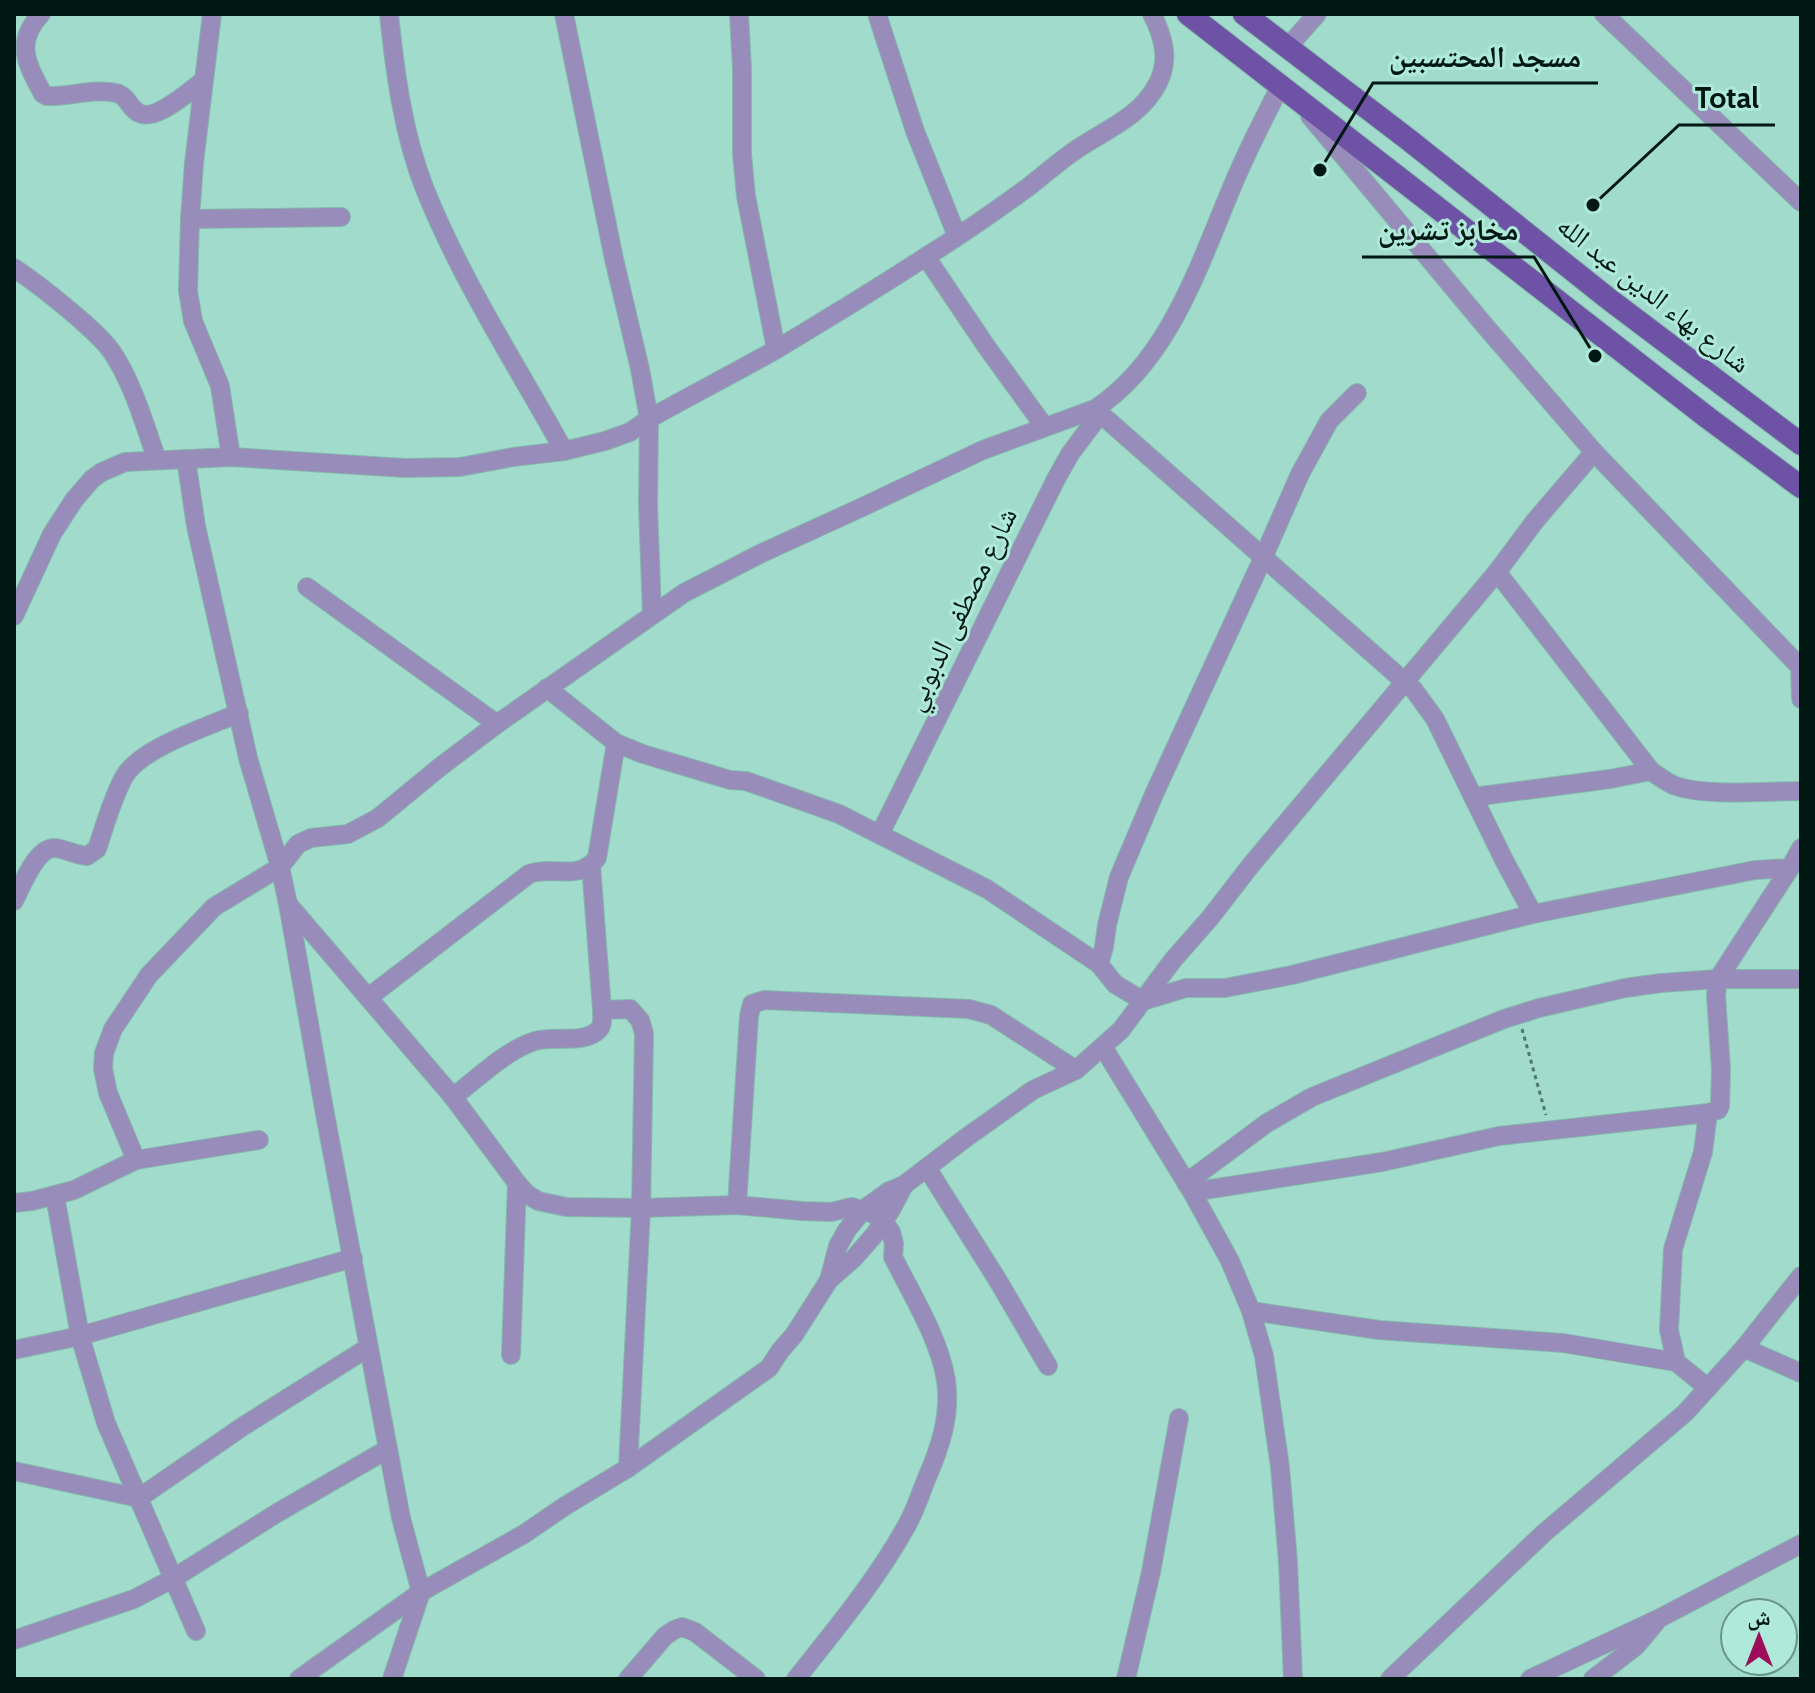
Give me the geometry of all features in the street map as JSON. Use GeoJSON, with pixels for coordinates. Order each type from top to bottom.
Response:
{"type":"FeatureCollection","features":[{"type":"Feature","properties":{"kind":"main road"},"geometry":{"type":"LineString","coordinates":[[1188,14],[1801,487]]}},
{"type":"Feature","properties":{"kind":"main road","name":"شارع بهاء الدين عبد الله"},"geometry":{"type":"LineString","coordinates":[[1244,14],[1610,300],[1801,444]]}},
{"type":"Feature","properties":{"kind":"street"},"geometry":{"type":"LineString","coordinates":[[41,14],[33,22],[25,50],[28,66],[47,96],[117,93],[124,96],[138,113],[149,115],[159,113],[203,81]]}},
{"type":"Feature","properties":{"kind":"street"},"geometry":{"type":"LineString","coordinates":[[212,14],[190,219],[188,291],[198,333],[220,386],[231,457]]}},
{"type":"Feature","properties":{"kind":"street"},"geometry":{"type":"LineString","coordinates":[[389,14],[403,108],[424,186],[479,305],[564,451]]}},
{"type":"Feature","properties":{"kind":"street"},"geometry":{"type":"LineString","coordinates":[[564,14],[649,419],[652,614]]}},
{"type":"Feature","properties":{"kind":"street"},"geometry":{"type":"LineString","coordinates":[[739,14],[745,182],[776,349]]}},
{"type":"Feature","properties":{"kind":"street"},"geometry":{"type":"LineString","coordinates":[[877,14],[915,131],[957,236]]}},
{"type":"Feature","properties":{"kind":"street"},"geometry":{"type":"LineString","coordinates":[[14,616],[52,534],[82,490],[102,472],[125,462],[231,457],[405,468],[460,467],[564,451],[630,432],[776,349],[926,257],[1024,190],[1066,156],[1122,123],[1141,107],[1159,81],[1165,56],[1161,32],[1152,14]]}},
{"type":"Feature","properties":{"kind":"street"},"geometry":{"type":"LineString","coordinates":[[1287,48],[1317,14]]}},
{"type":"Feature","properties":{"kind":"street"},"geometry":{"type":"LineString","coordinates":[[1604,14],[1801,202]]}},
{"type":"Feature","properties":{"kind":"street"},"geometry":{"type":"LineString","coordinates":[[136,1160],[108,1093],[104,1079],[104,1053],[113,1029],[149,975],[214,907],[280,867],[298,844],[311,838],[348,834],[378,818],[497,724],[684,593],[972,455],[1044,426],[1097,411],[1143,365],[1181,303],[1243,161],[1285,89],[1594,452],[1800,667],[1801,699]]}},
{"type":"Feature","properties":{"kind":"street"},"geometry":{"type":"LineString","coordinates":[[190,219],[341,217]]}},
{"type":"Feature","properties":{"kind":"street"},"geometry":{"type":"LineString","coordinates":[[926,257],[1044,426]]}},
{"type":"Feature","properties":{"kind":"street"},"geometry":{"type":"LineString","coordinates":[[14,268],[62,303],[112,352],[139,408],[157,460]]}},
{"type":"Feature","properties":{"kind":"street"},"geometry":{"type":"LineString","coordinates":[[1099,964],[1119,877],[1210,669],[1314,445],[1329,421],[1357,393]]}},
{"type":"Feature","properties":{"kind":"street"},"geometry":{"type":"LineString","coordinates":[[1097,411],[1424,701],[1533,914]]}},
{"type":"Feature","properties":{"kind":"street","name":"شارع مصطفى الدبوبي"},"geometry":{"type":"LineString","coordinates":[[880,834],[1056,479],[1097,411]]}},
{"type":"Feature","properties":{"kind":"street"},"geometry":{"type":"LineString","coordinates":[[829,1280],[832,1262],[847,1230],[864,1209],[889,1191],[904,1185],[1033,1090],[1076,1070],[1121,1030],[1173,960],[1594,452]]}},
{"type":"Feature","properties":{"kind":"street"},"geometry":{"type":"LineString","coordinates":[[186,459],[196,526],[248,758],[288,904],[401,1518],[421,1592],[392,1679]]}},
{"type":"Feature","properties":{"kind":"street"},"geometry":{"type":"LineString","coordinates":[[1497,572],[1651,771],[1663,780],[1691,789],[1713,791],[1801,791]]}},
{"type":"Feature","properties":{"kind":"street"},"geometry":{"type":"LineString","coordinates":[[307,587],[497,724]]}},
{"type":"Feature","properties":{"kind":"street"},"geometry":{"type":"LineString","coordinates":[[547,688],[616,743],[730,780],[746,781],[839,814],[987,889],[1099,964],[1115,984],[1143,1001],[1186,988],[1225,988],[1292,975],[1533,914],[1755,870],[1790,868]]}},
{"type":"Feature","properties":{"kind":"street"},"geometry":{"type":"LineString","coordinates":[[14,901],[43,851],[56,848],[87,856],[97,849],[124,778],[139,760],[153,750],[239,713]]}},
{"type":"Feature","properties":{"kind":"street"},"geometry":{"type":"LineString","coordinates":[[369,997],[529,874],[578,871],[591,865],[597,858],[616,743]]}},
{"type":"Feature","properties":{"kind":"street"},"geometry":{"type":"LineString","coordinates":[[1473,797],[1651,771]]}},
{"type":"Feature","properties":{"kind":"street"},"geometry":{"type":"LineString","coordinates":[[1189,1187],[1382,1162],[1499,1136],[1718,1110],[1721,1069],[1716,996],[1718,979],[1801,848]]}},
{"type":"Feature","properties":{"kind":"street"},"geometry":{"type":"LineString","coordinates":[[453,1097],[508,1056],[536,1040],[580,1038],[600,1030],[602,1010],[591,865]]}},
{"type":"Feature","properties":{"kind":"street"},"geometry":{"type":"LineString","coordinates":[[288,904],[453,1097],[517,1183],[538,1201],[566,1207],[737,1205],[831,1212],[852,1207],[874,1214],[891,1232],[893,1257],[937,1346],[946,1378],[948,1399],[945,1430],[908,1523],[852,1609],[796,1679]]}},
{"type":"Feature","properties":{"kind":"street"},"geometry":{"type":"LineString","coordinates":[[1189,1187],[1267,1123],[1312,1097],[1518,1014],[1634,987],[1671,982],[1801,979]]}},
{"type":"Feature","properties":{"kind":"street"},"geometry":{"type":"LineString","coordinates":[[737,1205],[749,1016],[752,1004],[757,1001],[953,1008],[982,1012],[1076,1070]]}},
{"type":"Feature","properties":{"kind":"street"},"geometry":{"type":"LineString","coordinates":[[602,1010],[630,1009],[640,1020],[644,1033],[641,1208],[628,1468]]}},
{"type":"Feature","properties":{"kind":"street"},"geometry":{"type":"LineString","coordinates":[[1103,1047],[1189,1187],[1230,1261],[1251,1311],[1264,1356],[1280,1467],[1293,1679]]}},
{"type":"Feature","properties":{"kind":"street"},"geometry":{"type":"LineString","coordinates":[[1676,1362],[1669,1330],[1673,1249],[1703,1152],[1708,1113]]}},
{"type":"Feature","properties":{"kind":"street"},"geometry":{"type":"LineString","coordinates":[[14,1203],[74,1190],[136,1160],[259,1140]]}},
{"type":"Feature","properties":{"kind":"street"},"geometry":{"type":"LineString","coordinates":[[927,1168],[1048,1366]]}},
{"type":"Feature","properties":{"kind":"street"},"geometry":{"type":"LineString","coordinates":[[511,1355],[517,1183]]}},
{"type":"Feature","properties":{"kind":"street"},"geometry":{"type":"LineString","coordinates":[[299,1679],[421,1592],[524,1534],[628,1468],[769,1368],[829,1280],[866,1246],[884,1222],[904,1185]]}},
{"type":"Feature","properties":{"kind":"street"},"geometry":{"type":"LineString","coordinates":[[55,1196],[80,1336],[106,1423],[196,1631]]}},
{"type":"Feature","properties":{"kind":"street"},"geometry":{"type":"LineString","coordinates":[[831,1212],[866,1246],[893,1257]]}},
{"type":"Feature","properties":{"kind":"street"},"geometry":{"type":"LineString","coordinates":[[14,1350],[80,1336],[353,1258]]}},
{"type":"Feature","properties":{"kind":"street"},"geometry":{"type":"LineString","coordinates":[[1390,1679],[1544,1533],[1678,1419],[1744,1348],[1801,1276]]}},
{"type":"Feature","properties":{"kind":"street"},"geometry":{"type":"LineString","coordinates":[[1251,1311],[1379,1330],[1563,1343],[1676,1362],[1708,1388]]}},
{"type":"Feature","properties":{"kind":"street"},"geometry":{"type":"LineString","coordinates":[[14,1471],[139,1498],[242,1427],[369,1347]]}},
{"type":"Feature","properties":{"kind":"street"},"geometry":{"type":"LineString","coordinates":[[1744,1348],[1801,1373]]}},
{"type":"Feature","properties":{"kind":"street"},"geometry":{"type":"LineString","coordinates":[[1126,1679],[1151,1572],[1179,1418]]}},
{"type":"Feature","properties":{"kind":"street"},"geometry":{"type":"LineString","coordinates":[[14,1640],[134,1599],[388,1449]]}},
{"type":"Feature","properties":{"kind":"street"},"geometry":{"type":"LineString","coordinates":[[1530,1679],[1660,1618],[1801,1544]]}},
{"type":"Feature","properties":{"kind":"street"},"geometry":{"type":"LineString","coordinates":[[1593,1679],[1636,1646],[1660,1618]]}},
{"type":"Feature","properties":{"kind":"street"},"geometry":{"type":"LineString","coordinates":[[628,1679],[665,1636],[682,1627],[695,1632],[756,1679]]}},
{"type":"Feature","properties":{"kind":"path"},"geometry":{"type":"LineString","coordinates":[[1518,1014],[1550,1130]]}},
{"type":"Feature","properties":{"kind":"place","name":"مسجد المحتسبين"},"geometry":{"type":"Point","coordinates":[1320,170]}},
{"type":"Feature","properties":{"kind":"place","name":"Total"},"geometry":{"type":"Point","coordinates":[1593,205]}},
{"type":"Feature","properties":{"kind":"place","name":"مخابز تشرين"},"geometry":{"type":"Point","coordinates":[1595,356]}}]}
